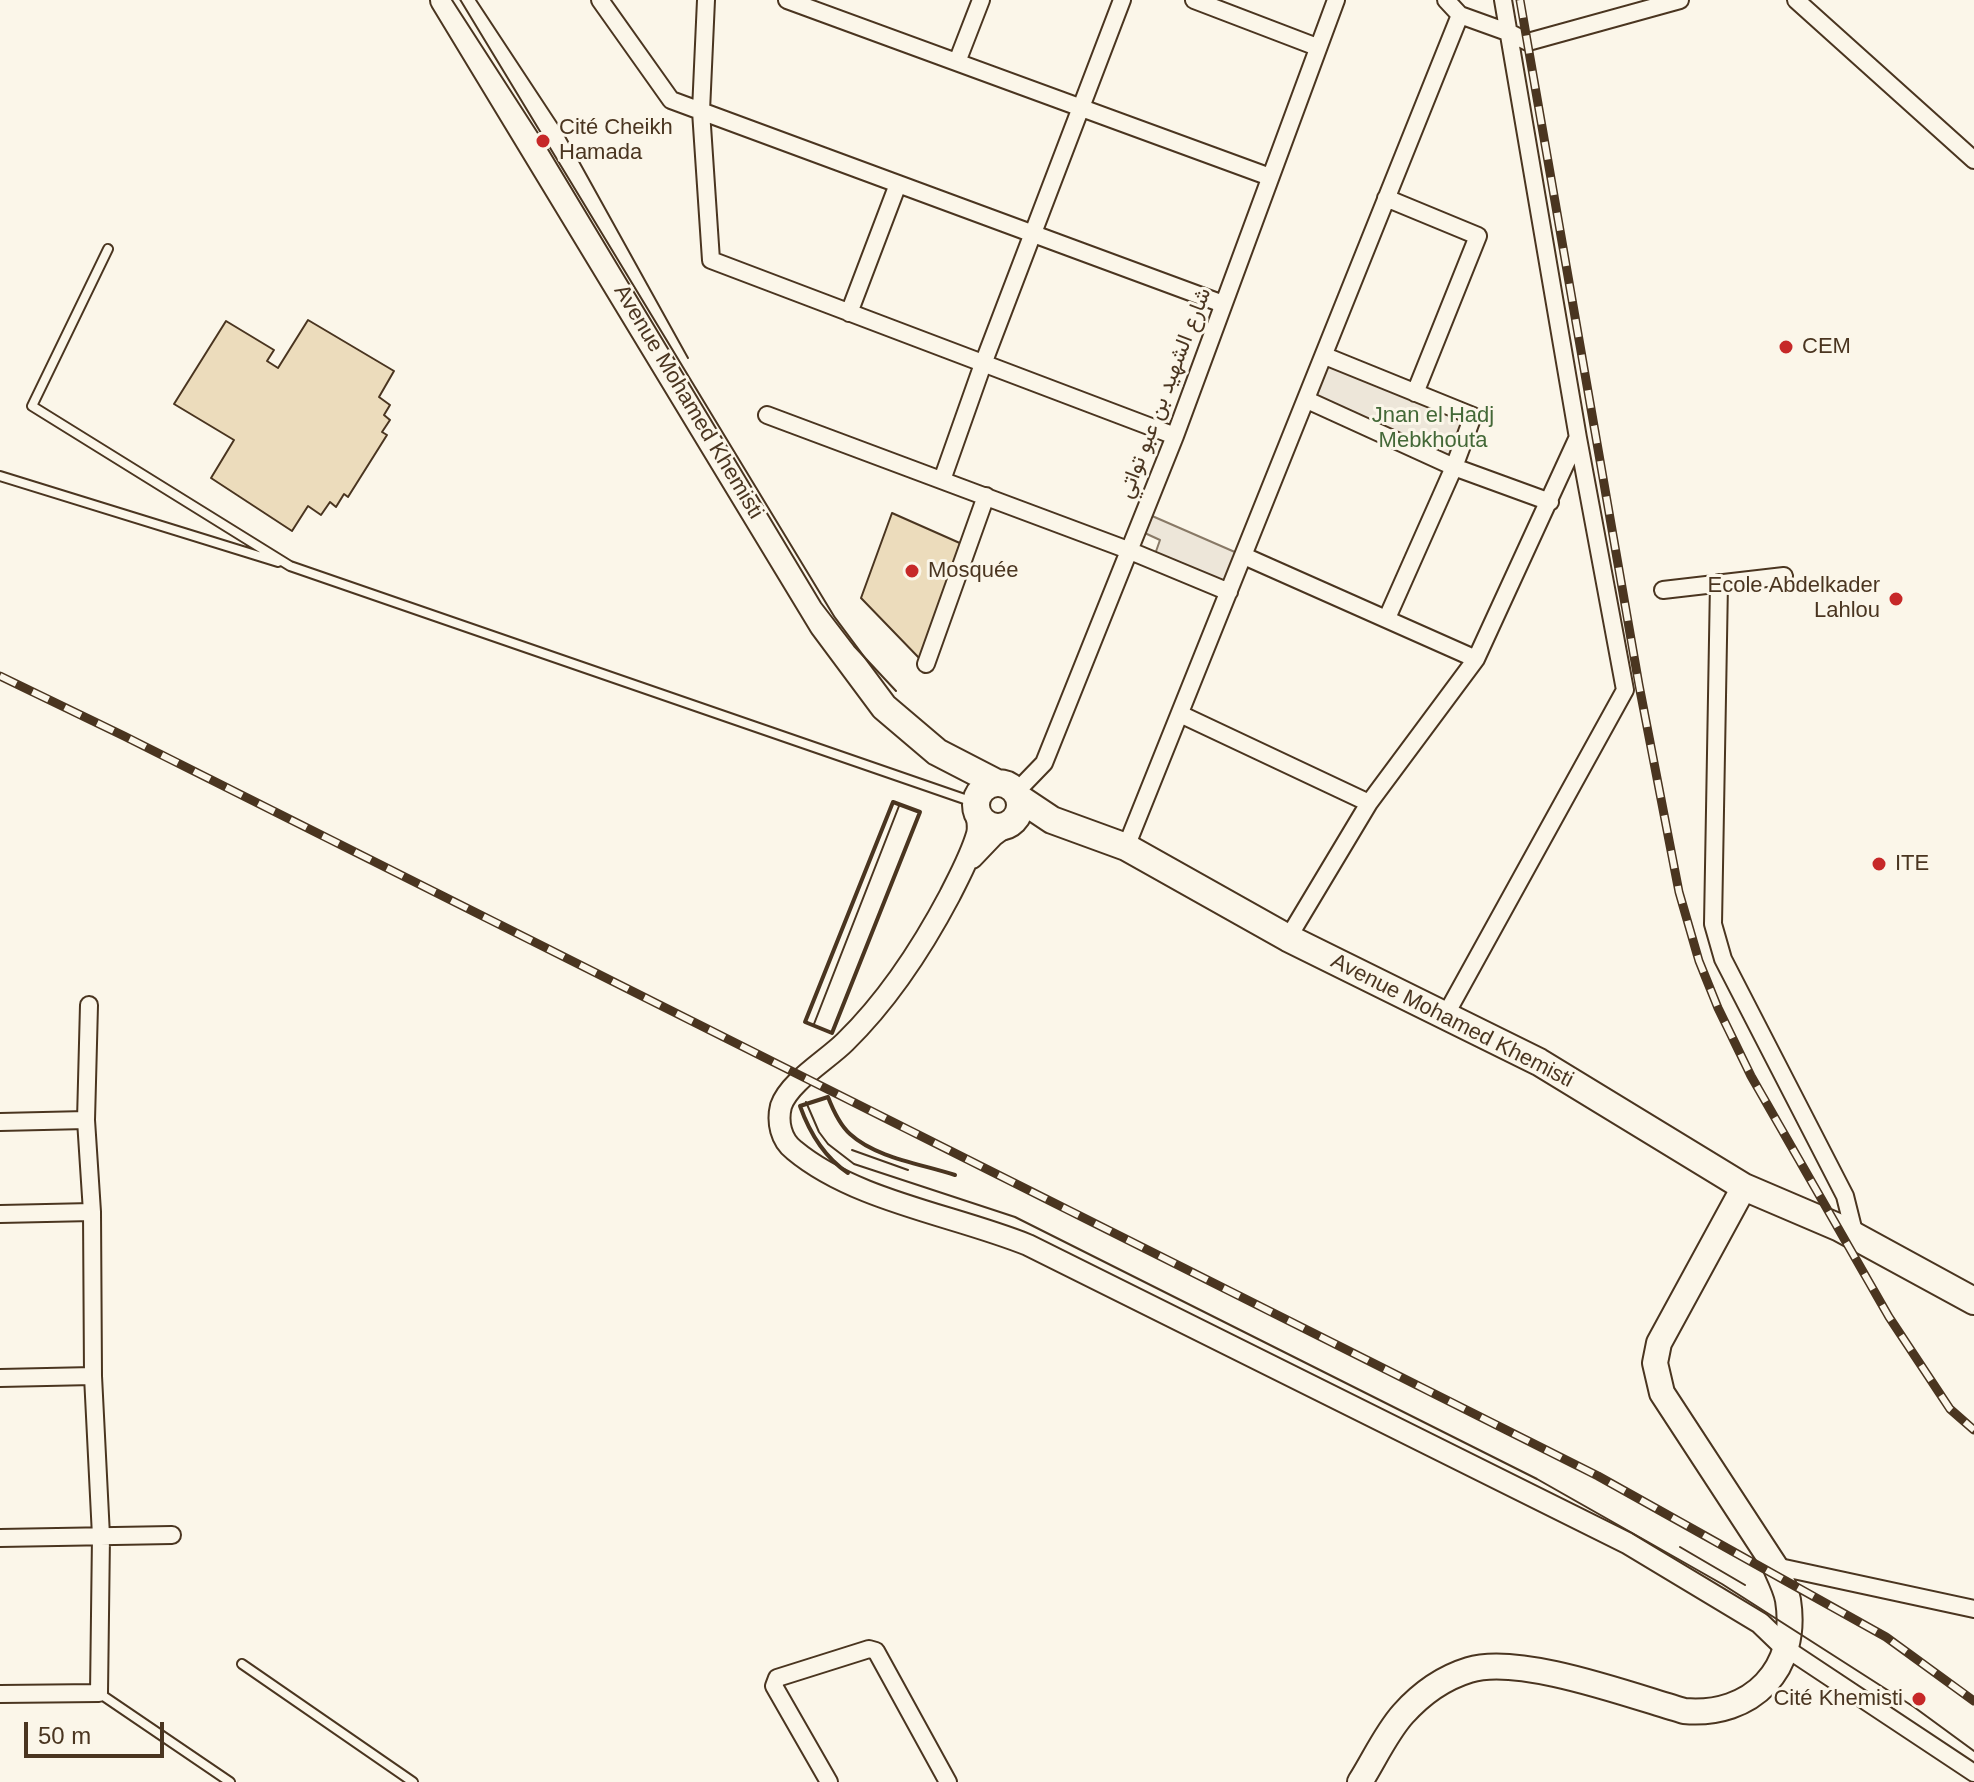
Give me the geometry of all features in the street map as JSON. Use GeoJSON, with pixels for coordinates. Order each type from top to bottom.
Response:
{"type":"FeatureCollection","features":[{"type":"Feature","properties":{"kind":"main road","name":"Avenue Mohamed Khemisti"},"geometry":{"type":"LineString","coordinates":[[444,0],[823,625],[884,707],[937,752],[969,771],[998,803],[1126,847],[1288,938],[1539,1062],[1744,1187],[1855,1236],[1974,1301]]}},
{"type":"Feature","properties":{"kind":"main road"},"geometry":{"type":"LineString","coordinates":[[1360,1782],[1401,1716],[1423,1694],[1469,1669],[1523,1667],[1684,1711],[1707,1713],[1723,1710],[1751,1697],[1771,1678],[1787,1649],[1790,1621],[1788,1598],[1775,1566],[1662,1393],[1655,1363],[1664,1330],[1744,1187]]}},
{"type":"Feature","properties":{"kind":"street"},"geometry":{"type":"LineString","coordinates":[[600,0],[671,100],[1223,304]]}},
{"type":"Feature","properties":{"kind":"street"},"geometry":{"type":"LineString","coordinates":[[706,0],[701,111],[711,260],[1175,436]]}},
{"type":"Feature","properties":{"kind":"street"},"geometry":{"type":"LineString","coordinates":[[787,0],[1270,177]]}},
{"type":"Feature","properties":{"kind":"street"},"geometry":{"type":"LineString","coordinates":[[957,62],[981,0]]}},
{"type":"Feature","properties":{"kind":"street"},"geometry":{"type":"LineString","coordinates":[[942,480],[1122,0]]}},
{"type":"Feature","properties":{"kind":"street"},"geometry":{"type":"LineString","coordinates":[[1194,0],[1317,47]]}},
{"type":"Feature","properties":{"kind":"street","name":"شارع الشهيد بن عبو تواتي"},"geometry":{"type":"LineString","coordinates":[[998,803],[1044,763],[1175,436],[1336,0]]}},
{"type":"Feature","properties":{"kind":"street"},"geometry":{"type":"LineString","coordinates":[[1446,0],[1460,15],[1528,42],[1680,0]]}},
{"type":"Feature","properties":{"kind":"street"},"geometry":{"type":"LineString","coordinates":[[1445,1016],[1625,690],[1578,438],[1503,0]]}},
{"type":"Feature","properties":{"kind":"street"},"geometry":{"type":"LineString","coordinates":[[1796,0],[1974,160]]}},
{"type":"Feature","properties":{"kind":"street"},"geometry":{"type":"LineString","coordinates":[[1126,847],[1460,15]]}},
{"type":"Feature","properties":{"kind":"street"},"geometry":{"type":"LineString","coordinates":[[849,313],[898,184]]}},
{"type":"Feature","properties":{"kind":"street"},"geometry":{"type":"LineString","coordinates":[[1386,198],[1478,236],[1415,393]]}},
{"type":"Feature","properties":{"kind":"street"},"geometry":{"type":"LineString","coordinates":[[1325,356],[1473,416],[1454,467],[1387,618]]}},
{"type":"Feature","properties":{"kind":"street"},"geometry":{"type":"LineString","coordinates":[[1307,400],[1454,467],[1550,502]]}},
{"type":"Feature","properties":{"kind":"street"},"geometry":{"type":"LineString","coordinates":[[767,415],[1128,550],[1229,592]]}},
{"type":"Feature","properties":{"kind":"street"},"geometry":{"type":"LineString","coordinates":[[1288,938],[1369,803],[1476,659],[1578,438]]}},
{"type":"Feature","properties":{"kind":"street"},"geometry":{"type":"LineString","coordinates":[[926,664],[986,496]]}},
{"type":"Feature","properties":{"kind":"street"},"geometry":{"type":"LineString","coordinates":[[1244,556],[1476,659]]}},
{"type":"Feature","properties":{"kind":"street"},"geometry":{"type":"LineString","coordinates":[[1663,590],[1784,576]]}},
{"type":"Feature","properties":{"kind":"street"},"geometry":{"type":"LineString","coordinates":[[1719,583],[1713,924],[1723,959],[1845,1196],[1855,1236]]}},
{"type":"Feature","properties":{"kind":"street"},"geometry":{"type":"LineString","coordinates":[[1180,714],[1369,803]]}},
{"type":"Feature","properties":{"kind":"street"},"geometry":{"type":"LineString","coordinates":[[998,803],[978,831],[964,867],[934,925],[874,1011],[844,1044],[788,1094],[782,1106],[781,1130],[784,1140],[792,1149],[819,1168],[861,1189],[988,1229],[1028,1245],[1627,1543],[1760,1623],[1787,1649],[1974,1773]]}},
{"type":"Feature","properties":{"kind":"street"},"geometry":{"type":"LineString","coordinates":[[964,867],[993,836],[998,803]]}},
{"type":"Feature","properties":{"kind":"street"},"geometry":{"type":"LineString","coordinates":[[0,1694],[99,1693],[101,1536],[93,1376],[92,1212],[86,1120],[89,1005]]}},
{"type":"Feature","properties":{"kind":"street"},"geometry":{"type":"LineString","coordinates":[[0,1122],[86,1120]]}},
{"type":"Feature","properties":{"kind":"street"},"geometry":{"type":"LineString","coordinates":[[0,1214],[92,1212]]}},
{"type":"Feature","properties":{"kind":"street"},"geometry":{"type":"LineString","coordinates":[[0,1378],[93,1376]]}},
{"type":"Feature","properties":{"kind":"street"},"geometry":{"type":"LineString","coordinates":[[0,1538],[172,1535]]}},
{"type":"Feature","properties":{"kind":"street"},"geometry":{"type":"LineString","coordinates":[[1775,1566],[1974,1609]]}},
{"type":"Feature","properties":{"kind":"street"},"geometry":{"type":"LineString","coordinates":[[829,1782],[774,1682],[777,1678],[869,1649],[876,1651],[948,1782]]}},
{"type":"Feature","properties":{"kind":"lane"},"geometry":{"type":"LineString","coordinates":[[108,249],[32,406],[290,566]]}},
{"type":"Feature","properties":{"kind":"lane"},"geometry":{"type":"LineString","coordinates":[[0,476],[290,566],[998,803]]}},
{"type":"Feature","properties":{"kind":"lane"},"geometry":{"type":"LineString","coordinates":[[242,1664],[413,1782]]}},
{"type":"Feature","properties":{"kind":"lane"},"geometry":{"type":"LineString","coordinates":[[99,1693],[230,1782]]}},
{"type":"Feature","properties":{"kind":"green space","name":"Jnan el Hadj Mebkhouta"},"geometry":{"type":"Polygon","coordinates":[[[1325,356],[1473,416],[1454,467],[1307,400],[1325,356]]]}},
{"type":"Feature","properties":{"kind":"green space"},"geometry":{"type":"Polygon","coordinates":[[[1143,512],[1244,556],[1229,592],[1153,560],[1160,540],[1136,529],[1143,512]]]}},
{"type":"Feature","properties":{"kind":"building"},"geometry":{"type":"Polygon","coordinates":[[[308,320],[394,371],[379,397],[390,405],[384,415],[390,420],[382,432],[387,435],[348,497],[344,494],[336,507],[330,502],[321,515],[308,506],[292,531],[211,478],[234,440],[174,404],[226,321],[274,350],[267,361],[278,368],[308,320]]]}},
{"type":"Feature","properties":{"kind":"building","name":"Mosquée"},"geometry":{"type":"Polygon","coordinates":[[[892,513],[962,544],[921,660],[861,598],[892,513]]]}},
{"type":"Feature","properties":{"kind":"tram line"},"geometry":{"type":"LineString","coordinates":[[452,0],[543,141],[821,603],[854,646],[896,691]]}},
{"type":"Feature","properties":{"kind":"tram line"},"geometry":{"type":"LineString","coordinates":[[476,0],[561,129],[688,358]]}},
{"type":"Feature","properties":{"kind":"tram line"},"geometry":{"type":"LineString","coordinates":[[814,1024],[899,806]]}},
{"type":"Feature","properties":{"kind":"tram line"},"geometry":{"type":"LineString","coordinates":[[806,1102],[819,1132],[828,1144],[854,1164],[1015,1217],[1537,1479],[1722,1584],[1914,1707],[1974,1751]]}},
{"type":"Feature","properties":{"kind":"tram line"},"geometry":{"type":"LineString","coordinates":[[852,1150],[908,1170]]}},
{"type":"Feature","properties":{"kind":"tram line"},"geometry":{"type":"LineString","coordinates":[[1680,1547],[1745,1585]]}},
{"type":"Feature","properties":{"kind":"railway"},"geometry":{"type":"LineString","coordinates":[[1520,0],[1639,685],[1679,892],[1699,961],[1751,1076],[1889,1317],[1950,1409],[1974,1430]]}},
{"type":"Feature","properties":{"kind":"railway"},"geometry":{"type":"LineString","coordinates":[[0,676],[1598,1476],[1886,1637],[1974,1701]]}},
{"type":"Feature","properties":{"kind":"wall"},"geometry":{"type":"LineString","coordinates":[[893,802],[920,812],[832,1033],[805,1022],[893,802]]}},
{"type":"Feature","properties":{"kind":"wall"},"geometry":{"type":"LineString","coordinates":[[848,1173],[819,1144],[800,1106],[828,1097],[843,1126],[861,1142],[886,1155],[955,1175]]}},
{"type":"Feature","properties":{"kind":"place","name":"Cité Cheikh Hamada"},"geometry":{"type":"Point","coordinates":[543,141]}},
{"type":"Feature","properties":{"kind":"place","name":"CEM"},"geometry":{"type":"Point","coordinates":[1786,347]}},
{"type":"Feature","properties":{"kind":"place","name":"Mosquée"},"geometry":{"type":"Point","coordinates":[912,571]}},
{"type":"Feature","properties":{"kind":"place","name":"Ecole Abdelkader Lahlou"},"geometry":{"type":"Point","coordinates":[1896,599]}},
{"type":"Feature","properties":{"kind":"place","name":"ITE"},"geometry":{"type":"Point","coordinates":[1879,864]}},
{"type":"Feature","properties":{"kind":"place","name":"Cité Khemisti"},"geometry":{"type":"Point","coordinates":[1919,1699]}}]}
